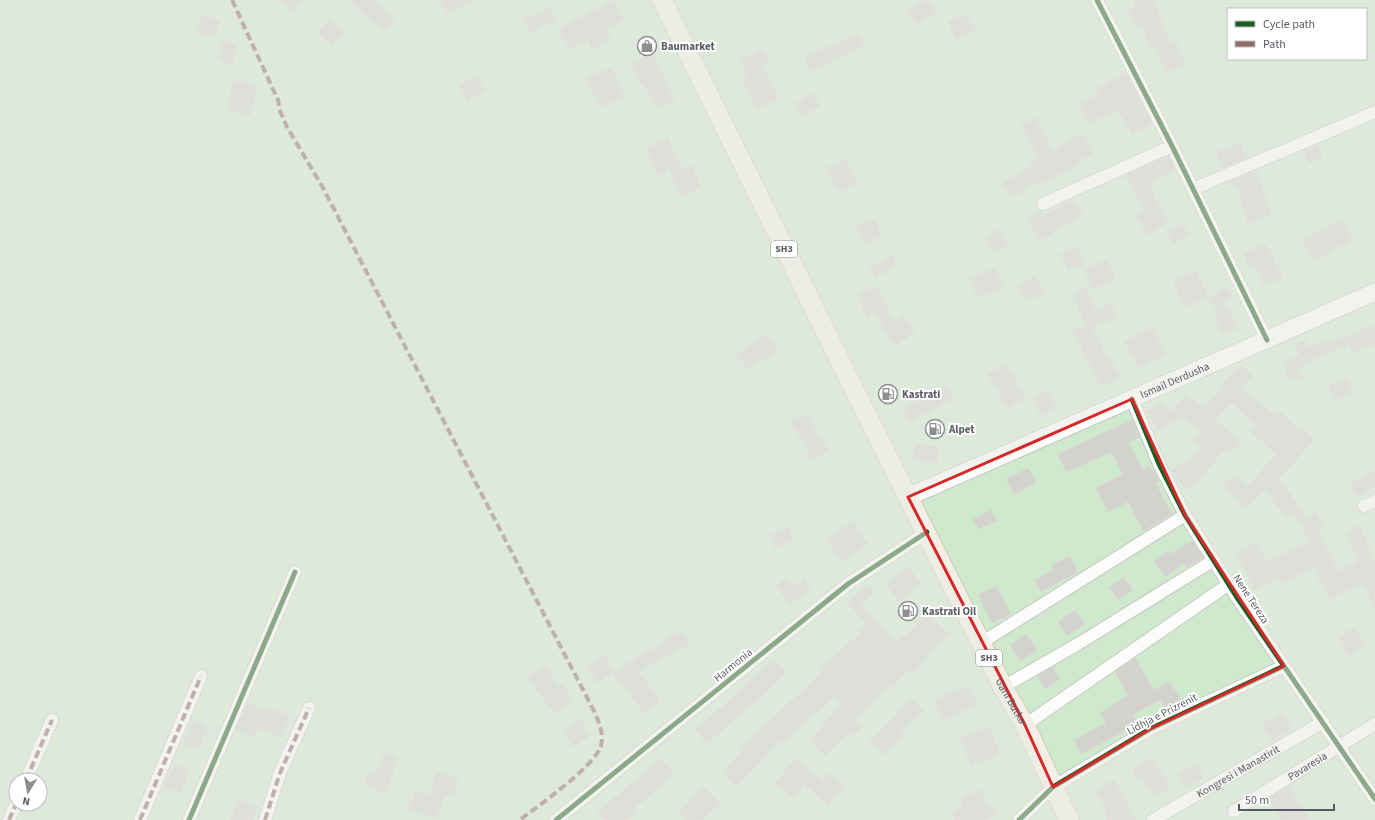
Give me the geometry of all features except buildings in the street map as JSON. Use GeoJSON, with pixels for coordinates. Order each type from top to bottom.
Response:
{"type":"FeatureCollection","features":[{"type":"Feature","properties":{"kind":"main road","name":"SH3"},"geometry":{"type":"LineString","coordinates":[[662,0],[908,497]]}},
{"type":"Feature","properties":{"kind":"main road","name":"Ismail Derdusha"},"geometry":{"type":"LineString","coordinates":[[908,497],[1375,292]]}},
{"type":"Feature","properties":{"kind":"main road","name":"Gani Butka"},"geometry":{"type":"LineString","coordinates":[[908,497],[927,532],[1003,687],[1025,725],[1069,820]]}},
{"type":"Feature","properties":{"kind":"street"},"geometry":{"type":"LineString","coordinates":[[1097,0],[1172,146],[1267,340]]}},
{"type":"Feature","properties":{"kind":"street"},"geometry":{"type":"LineString","coordinates":[[1193,189],[1375,112]]}},
{"type":"Feature","properties":{"kind":"street"},"geometry":{"type":"LineString","coordinates":[[1043,204],[1172,146]]}},
{"type":"Feature","properties":{"kind":"street","name":"Nene Tereza"},"geometry":{"type":"LineString","coordinates":[[1132,399],[1160,464],[1185,515],[1284,666],[1340,745],[1375,798]]}},
{"type":"Feature","properties":{"kind":"street"},"geometry":{"type":"LineString","coordinates":[[981,644],[1185,515]]}},
{"type":"Feature","properties":{"kind":"street","name":"Harmonia"},"geometry":{"type":"LineString","coordinates":[[556,820],[848,584],[927,532]]}},
{"type":"Feature","properties":{"kind":"street"},"geometry":{"type":"LineString","coordinates":[[1003,687],[1078,644],[1214,560]]}},
{"type":"Feature","properties":{"kind":"street"},"geometry":{"type":"LineString","coordinates":[[189,820],[295,572]]}},
{"type":"Feature","properties":{"kind":"street"},"geometry":{"type":"LineString","coordinates":[[1025,725],[1229,584]]}},
{"type":"Feature","properties":{"kind":"street","name":"Lidhja e Prizrenit"},"geometry":{"type":"LineString","coordinates":[[1019,820],[1053,788],[1150,729],[1284,666]]}},
{"type":"Feature","properties":{"kind":"street"},"geometry":{"type":"LineString","coordinates":[[140,820],[201,676]]}},
{"type":"Feature","properties":{"kind":"street"},"geometry":{"type":"LineString","coordinates":[[264,820],[280,773],[309,708]]}},
{"type":"Feature","properties":{"kind":"street"},"geometry":{"type":"LineString","coordinates":[[29,772],[52,720]]}},
{"type":"Feature","properties":{"kind":"street","name":"Kongresi i Manastirit"},"geometry":{"type":"LineString","coordinates":[[1153,820],[1324,722]]}},
{"type":"Feature","properties":{"kind":"street","name":"Pavaresia"},"geometry":{"type":"LineString","coordinates":[[1234,811],[1375,724]]}},
{"type":"Feature","properties":{"kind":"highlighted area"},"geometry":{"type":"Polygon","coordinates":[[[1132,399],[1185,515],[1284,666],[1150,729],[1053,787],[1025,725],[908,497],[1132,399]]]}},
{"type":"Feature","properties":{"kind":"green space"},"geometry":{"type":"Polygon","coordinates":[[[0,0],[1375,0],[1375,820],[0,820],[0,0]]]}},
{"type":"Feature","properties":{"kind":"marked path"},"geometry":{"type":"LineString","coordinates":[[232,0],[278,100],[280,111],[287,127],[322,186],[599,723],[602,741],[596,755],[577,775],[520,820]]}},
{"type":"Feature","properties":{"kind":"marked path"},"geometry":{"type":"LineString","coordinates":[[140,820],[201,676]]}},
{"type":"Feature","properties":{"kind":"marked path"},"geometry":{"type":"LineString","coordinates":[[265,820],[280,773],[309,708]]}},
{"type":"Feature","properties":{"kind":"marked path"},"geometry":{"type":"LineString","coordinates":[[29,772],[52,720]]}},
{"type":"Feature","properties":{"kind":"marked path"},"geometry":{"type":"LineString","coordinates":[[9,820],[12,812]]}},
{"type":"Feature","properties":{"kind":"cycle path"},"geometry":{"type":"LineString","coordinates":[[1097,0],[1172,146],[1267,340]]}},
{"type":"Feature","properties":{"kind":"cycle path"},"geometry":{"type":"LineString","coordinates":[[1132,399],[1159,464],[1185,515],[1236,596],[1375,799]]}},
{"type":"Feature","properties":{"kind":"cycle path"},"geometry":{"type":"LineString","coordinates":[[556,820],[848,584],[927,532]]}},
{"type":"Feature","properties":{"kind":"cycle path"},"geometry":{"type":"LineString","coordinates":[[189,820],[295,572]]}},
{"type":"Feature","properties":{"kind":"cycle path"},"geometry":{"type":"LineString","coordinates":[[1019,820],[1053,787],[1150,729],[1284,666]]}},
{"type":"Feature","properties":{"kind":"place","name":"Baumarket"},"geometry":{"type":"Point","coordinates":[647,46]}},
{"type":"Feature","properties":{"kind":"place","name":"Kastrati"},"geometry":{"type":"Point","coordinates":[888,394]}},
{"type":"Feature","properties":{"kind":"place","name":"Alpet"},"geometry":{"type":"Point","coordinates":[935,429]}},
{"type":"Feature","properties":{"kind":"place","name":"Kastrati Oil"},"geometry":{"type":"Point","coordinates":[908,611]}}]}
